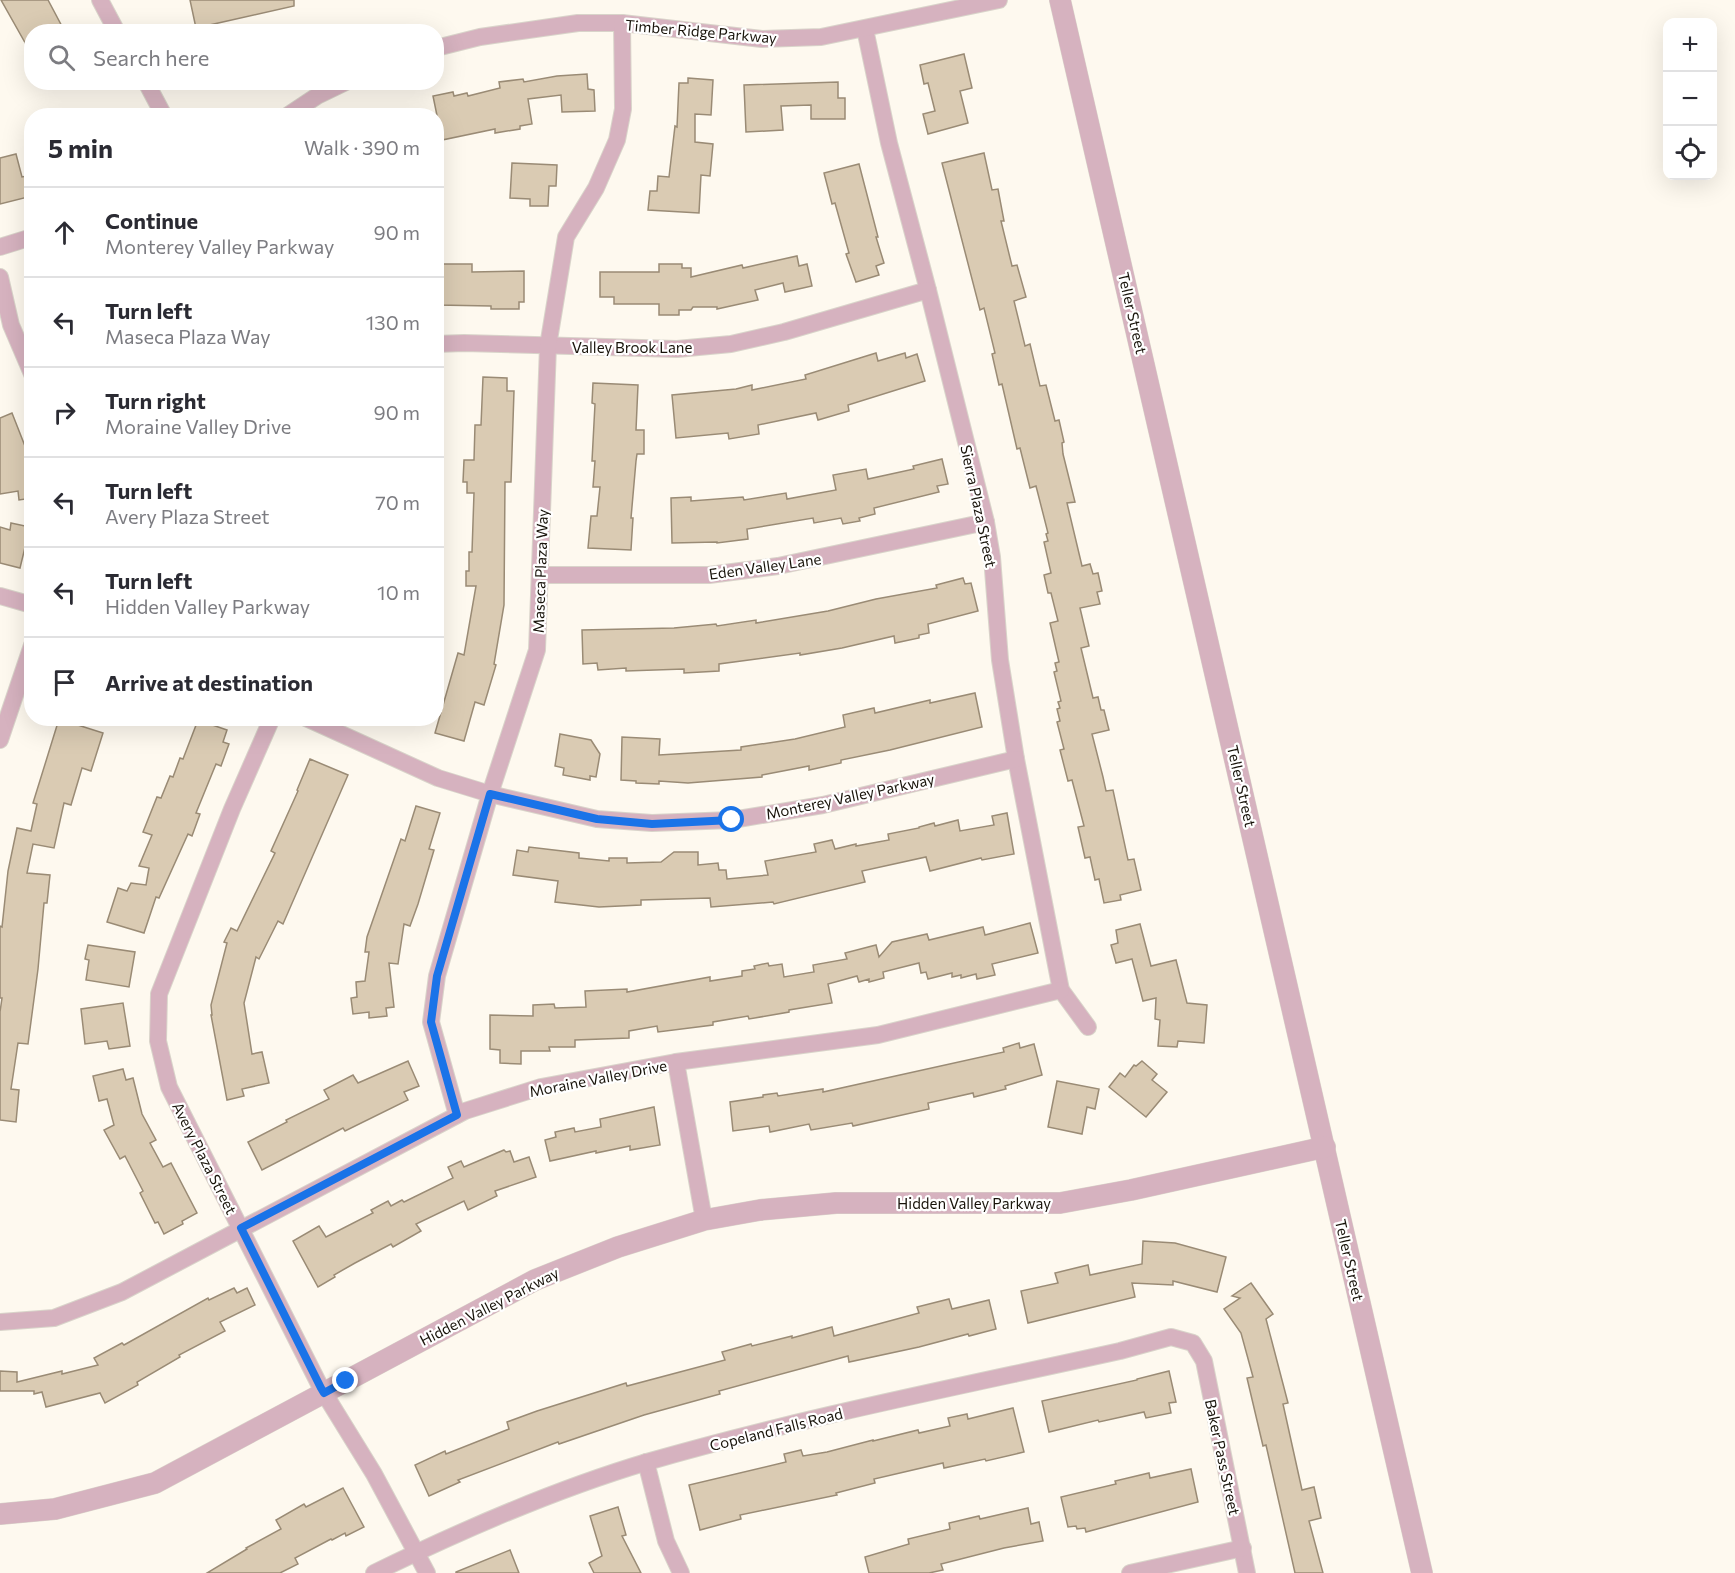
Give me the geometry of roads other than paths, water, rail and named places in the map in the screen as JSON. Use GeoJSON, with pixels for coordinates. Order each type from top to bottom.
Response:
{"type":"FeatureCollection","features":[{"type":"Feature","properties":{"kind":"street"},"geometry":{"type":"LineString","coordinates":[[100,0],[113,24]]}},
{"type":"Feature","properties":{"kind":"street","name":"Timber Ridge Parkway"},"geometry":{"type":"LineString","coordinates":[[444,46],[480,37],[578,23],[622,23],[762,39],[821,37],[999,0]]}},
{"type":"Feature","properties":{"kind":"street","name":"Teller Street"},"geometry":{"type":"LineString","coordinates":[[1060,0],[1422,1573]]}},
{"type":"Feature","properties":{"kind":"street","name":"Maseca Plaza Way"},"geometry":{"type":"LineString","coordinates":[[457,1115],[431,1022],[437,976],[490,794],[537,650],[548,346],[566,237],[596,188],[617,140],[623,109],[622,23]]}},
{"type":"Feature","properties":{"kind":"street","name":"Sierra Plaza Street"},"geometry":{"type":"LineString","coordinates":[[865,29],[889,143],[986,522],[992,557],[1000,660],[1016,759],[1061,990]]}},
{"type":"Feature","properties":{"kind":"street"},"geometry":{"type":"LineString","coordinates":[[150,90],[160,108]]}},
{"type":"Feature","properties":{"kind":"street"},"geometry":{"type":"LineString","coordinates":[[299,108],[329,90]]}},
{"type":"Feature","properties":{"kind":"street"},"geometry":{"type":"LineString","coordinates":[[0,247],[24,240]]}},
{"type":"Feature","properties":{"kind":"street"},"geometry":{"type":"LineString","coordinates":[[0,277],[11,325],[24,355]]}},
{"type":"Feature","properties":{"kind":"street","name":"Valley Brook Lane"},"geometry":{"type":"LineString","coordinates":[[444,344],[677,350],[732,344],[784,332],[928,291]]}},
{"type":"Feature","properties":{"kind":"street","name":"Eden Valley Lane"},"geometry":{"type":"LineString","coordinates":[[540,575],[709,575],[778,566],[986,522]]}},
{"type":"Feature","properties":{"kind":"street"},"geometry":{"type":"LineString","coordinates":[[0,596],[24,603]]}},
{"type":"Feature","properties":{"kind":"street"},"geometry":{"type":"LineString","coordinates":[[0,740],[24,669]]}},
{"type":"Feature","properties":{"kind":"street","name":"Avery Plaza Street"},"geometry":{"type":"LineString","coordinates":[[269,726],[232,809],[159,994],[158,1041],[169,1088],[324,1393],[374,1474],[427,1573]]}},
{"type":"Feature","properties":{"kind":"street","name":"Monterey Valley Parkway"},"geometry":{"type":"LineString","coordinates":[[324,726],[438,778],[490,794],[597,819],[652,824],[732,820],[823,805],[1016,759]]}},
{"type":"Feature","properties":{"kind":"street"},"geometry":{"type":"LineString","coordinates":[[1061,990],[1088,1027]]}},
{"type":"Feature","properties":{"kind":"street","name":"Moraine Valley Drive"},"geometry":{"type":"LineString","coordinates":[[0,1322],[54,1318],[122,1292],[457,1115],[541,1087],[676,1062],[878,1035],[1061,990]]}},
{"type":"Feature","properties":{"kind":"street"},"geometry":{"type":"LineString","coordinates":[[676,1062],[704,1220]]}},
{"type":"Feature","properties":{"kind":"street","name":"Hidden Valley Parkway"},"geometry":{"type":"LineString","coordinates":[[0,1514],[55,1509],[155,1483],[535,1280],[618,1247],[704,1220],[760,1210],[836,1203],[1060,1203],[1131,1190],[1325,1147]]}},
{"type":"Feature","properties":{"kind":"street","name":"Copeland Falls Road"},"geometry":{"type":"LineString","coordinates":[[374,1573],[416,1552],[549,1496],[646,1462],[809,1420],[1120,1351],[1172,1337],[1193,1343]]}},
{"type":"Feature","properties":{"kind":"street","name":"Baker Pass Street"},"geometry":{"type":"LineString","coordinates":[[1193,1343],[1204,1361],[1247,1573]]}},
{"type":"Feature","properties":{"kind":"street"},"geometry":{"type":"LineString","coordinates":[[646,1462],[666,1541],[681,1573]]}},
{"type":"Feature","properties":{"kind":"street"},"geometry":{"type":"LineString","coordinates":[[1130,1573],[1243,1548]]}}]}
